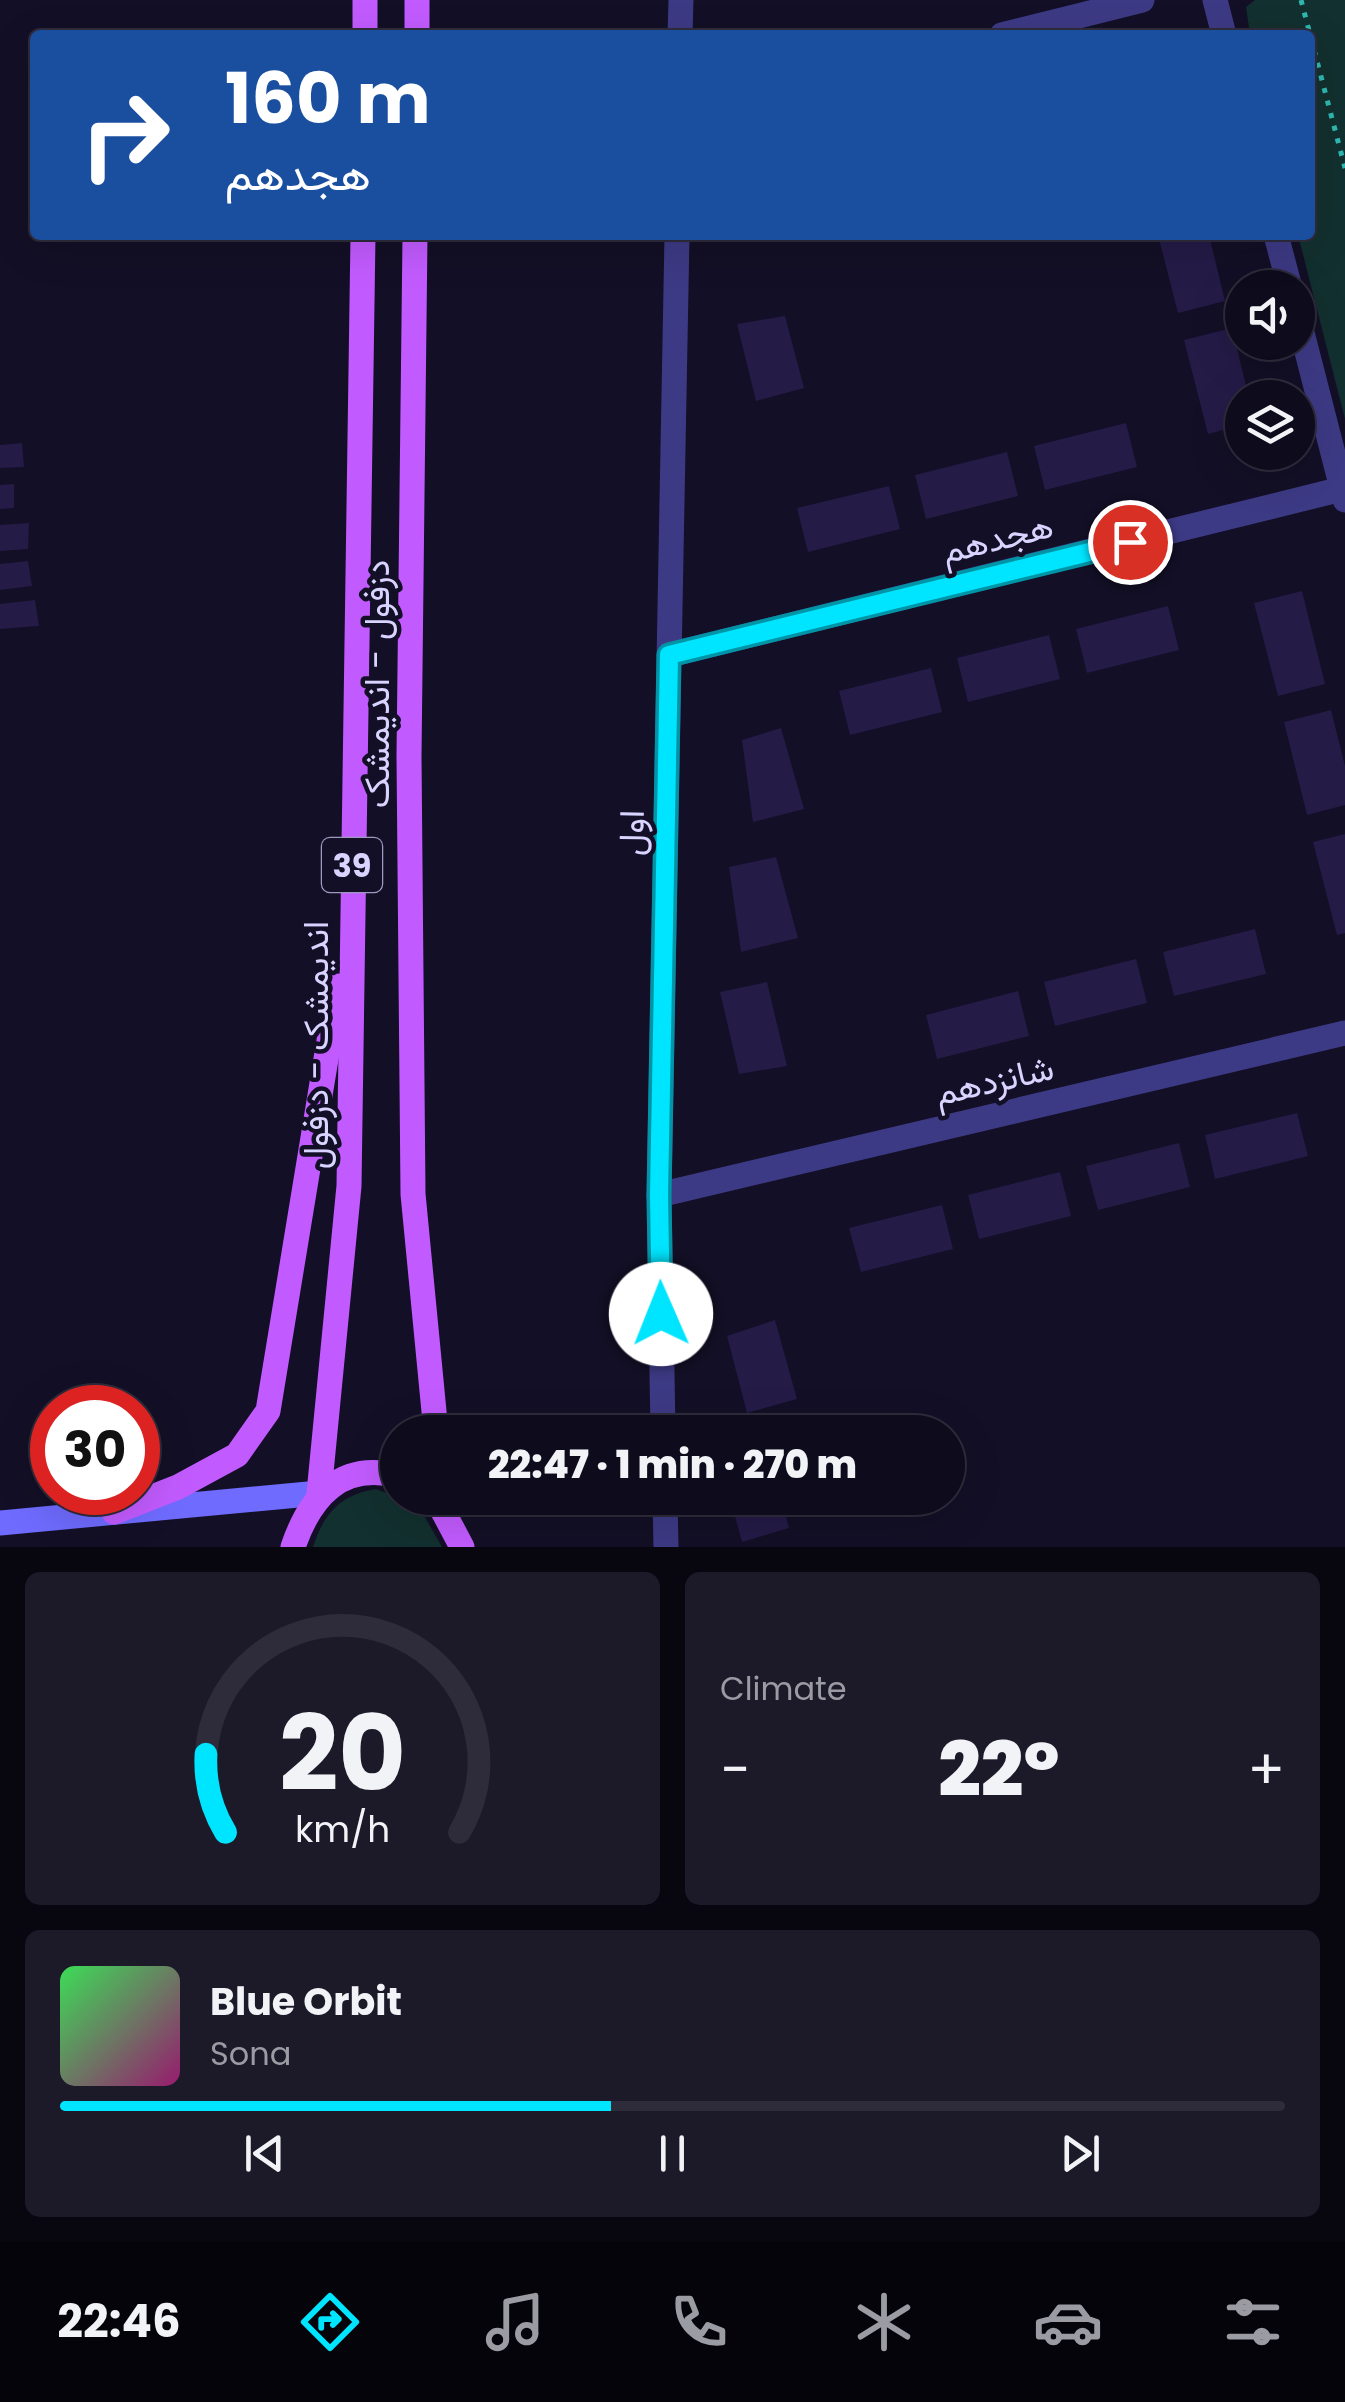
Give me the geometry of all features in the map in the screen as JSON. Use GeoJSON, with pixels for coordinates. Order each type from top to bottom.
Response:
{"type":"FeatureCollection","features":[{"type":"Feature","properties":{"kind":"main road"},"geometry":{"type":"LineString","coordinates":[[365,0],[365,30]]}},
{"type":"Feature","properties":{"kind":"main road"},"geometry":{"type":"LineString","coordinates":[[417,0],[417,30]]}},
{"type":"Feature","properties":{"kind":"main road","name":"اندیمشک - دزفول"},"geometry":{"type":"LineString","coordinates":[[319,1493],[349,1186],[362,240]]}},
{"type":"Feature","properties":{"kind":"main road","name":"دزفول - اندیمشک"},"geometry":{"type":"LineString","coordinates":[[414,240],[409,756],[413,1194],[434,1415]]}},
{"type":"Feature","properties":{"kind":"main road"},"geometry":{"type":"LineString","coordinates":[[160,1494],[237,1456],[268,1411],[352,902]]}},
{"type":"Feature","properties":{"kind":"main road"},"geometry":{"type":"LineString","coordinates":[[160,1508],[319,1493],[346,1475],[380,1471]]}},
{"type":"Feature","properties":{"kind":"main road","name":"39"},"geometry":{"type":"LineString","coordinates":[[293,1547],[319,1493]]}},
{"type":"Feature","properties":{"kind":"main road"},"geometry":{"type":"LineString","coordinates":[[0,1524],[86,1515]]}},
{"type":"Feature","properties":{"kind":"main road"},"geometry":{"type":"LineString","coordinates":[[447,1515],[462,1547]]}},
{"type":"Feature","properties":{"kind":"street"},"geometry":{"type":"LineString","coordinates":[[680,0],[680,30]]}},
{"type":"Feature","properties":{"kind":"street"},"geometry":{"type":"LineString","coordinates":[[1022,30],[1142,0]]}},
{"type":"Feature","properties":{"kind":"street"},"geometry":{"type":"LineString","coordinates":[[1215,0],[1223,30]]}},
{"type":"Feature","properties":{"kind":"street","name":"اول"},"geometry":{"type":"LineString","coordinates":[[663,1415],[659,1195],[677,240]]}},
{"type":"Feature","properties":{"kind":"street"},"geometry":{"type":"LineString","coordinates":[[1277,240],[1285,270]]}},
{"type":"Feature","properties":{"kind":"street"},"geometry":{"type":"LineString","coordinates":[[1309,360],[1344,494]]}},
{"type":"Feature","properties":{"kind":"street","name":"هجدهم"},"geometry":{"type":"LineString","coordinates":[[669,655],[1344,494]]}},
{"type":"Feature","properties":{"kind":"street","name":"شانزدهم"},"geometry":{"type":"LineString","coordinates":[[659,1195],[1345,1034]]}},
{"type":"Feature","properties":{"kind":"street"},"geometry":{"type":"LineString","coordinates":[[665,1515],[666,1547]]}},
{"type":"Feature","properties":{"kind":"path"},"geometry":{"type":"LineString","coordinates":[[1301,0],[1309,30]]}},
{"type":"Feature","properties":{"kind":"path"},"geometry":{"type":"LineString","coordinates":[[1315,53],[1345,168]]}},
{"type":"Feature","properties":{"kind":"green space"},"geometry":{"type":"Polygon","coordinates":[[[1255,0],[1345,0],[1345,419],[1315,302],[1315,270],[1307,270],[1299,240],[1315,240],[1315,30],[1249,30],[1246,7],[1255,0]]]}},
{"type":"Feature","properties":{"kind":"green space"},"geometry":{"type":"Polygon","coordinates":[[[380,1491],[380,1515],[424,1515],[442,1547],[313,1547],[328,1515],[343,1501],[363,1492],[380,1491]]]}},
{"type":"Feature","properties":{"kind":"building"},"geometry":{"type":"Polygon","coordinates":[[[1159,240],[1210,240],[1225,301],[1178,313],[1159,240]]]}},
{"type":"Feature","properties":{"kind":"building"},"geometry":{"type":"Polygon","coordinates":[[[785,316],[804,388],[756,401],[737,324],[785,316]]]}},
{"type":"Feature","properties":{"kind":"building"},"geometry":{"type":"Polygon","coordinates":[[[1225,330],[1225,360],[1240,360],[1245,380],[1225,380],[1225,430],[1208,434],[1184,340],[1225,330]]]}},
{"type":"Feature","properties":{"kind":"building"},"geometry":{"type":"Polygon","coordinates":[[[1126,423],[1137,467],[1045,490],[1034,446],[1126,423]]]}},
{"type":"Feature","properties":{"kind":"building"},"geometry":{"type":"Polygon","coordinates":[[[22,443],[24,467],[0,468],[0,445],[22,443]]]}},
{"type":"Feature","properties":{"kind":"building"},"geometry":{"type":"Polygon","coordinates":[[[1007,452],[1018,496],[926,519],[915,475],[1007,452]]]}},
{"type":"Feature","properties":{"kind":"building"},"geometry":{"type":"Polygon","coordinates":[[[14,484],[14,508],[0,509],[0,485],[14,484]]]}},
{"type":"Feature","properties":{"kind":"building"},"geometry":{"type":"Polygon","coordinates":[[[889,486],[900,529],[808,552],[797,508],[889,486]]]}},
{"type":"Feature","properties":{"kind":"building"},"geometry":{"type":"Polygon","coordinates":[[[29,523],[28,549],[0,551],[0,525],[29,523]]]}},
{"type":"Feature","properties":{"kind":"building"},"geometry":{"type":"Polygon","coordinates":[[[28,561],[32,586],[0,590],[0,564],[28,561]]]}},
{"type":"Feature","properties":{"kind":"building"},"geometry":{"type":"Polygon","coordinates":[[[1302,591],[1325,684],[1278,696],[1254,603],[1302,591]]]}},
{"type":"Feature","properties":{"kind":"building"},"geometry":{"type":"Polygon","coordinates":[[[35,600],[39,626],[0,629],[0,604],[35,600]]]}},
{"type":"Feature","properties":{"kind":"building"},"geometry":{"type":"Polygon","coordinates":[[[1168,606],[1179,650],[1087,673],[1076,629],[1168,606]]]}},
{"type":"Feature","properties":{"kind":"building"},"geometry":{"type":"Polygon","coordinates":[[[1049,635],[1060,679],[968,702],[957,658],[1049,635]]]}},
{"type":"Feature","properties":{"kind":"building"},"geometry":{"type":"Polygon","coordinates":[[[931,668],[942,712],[850,735],[839,691],[931,668]]]}},
{"type":"Feature","properties":{"kind":"building"},"geometry":{"type":"Polygon","coordinates":[[[1331,710],[1345,766],[1345,805],[1307,815],[1284,722],[1331,710]]]}},
{"type":"Feature","properties":{"kind":"building"},"geometry":{"type":"Polygon","coordinates":[[[781,728],[804,809],[753,822],[742,740],[781,728]]]}},
{"type":"Feature","properties":{"kind":"building"},"geometry":{"type":"Polygon","coordinates":[[[1345,834],[1345,933],[1337,935],[1313,842],[1345,834]]]}},
{"type":"Feature","properties":{"kind":"building"},"geometry":{"type":"Polygon","coordinates":[[[776,857],[798,938],[741,952],[729,867],[776,857]]]}},
{"type":"Feature","properties":{"kind":"building"},"geometry":{"type":"Polygon","coordinates":[[[1255,929],[1266,974],[1174,996],[1163,952],[1255,929]]]}},
{"type":"Feature","properties":{"kind":"building"},"geometry":{"type":"Polygon","coordinates":[[[1136,959],[1147,1003],[1055,1026],[1044,982],[1136,959]]]}},
{"type":"Feature","properties":{"kind":"building"},"geometry":{"type":"Polygon","coordinates":[[[767,982],[787,1066],[739,1074],[720,992],[767,982]]]}},
{"type":"Feature","properties":{"kind":"building"},"geometry":{"type":"Polygon","coordinates":[[[1018,991],[1029,1036],[937,1059],[926,1015],[1018,991]]]}},
{"type":"Feature","properties":{"kind":"building"},"geometry":{"type":"Polygon","coordinates":[[[1297,1113],[1308,1156],[1215,1179],[1205,1135],[1297,1113]]]}},
{"type":"Feature","properties":{"kind":"building"},"geometry":{"type":"Polygon","coordinates":[[[1179,1143],[1190,1187],[1098,1210],[1086,1166],[1179,1143]]]}},
{"type":"Feature","properties":{"kind":"building"},"geometry":{"type":"Polygon","coordinates":[[[1060,1172],[1071,1216],[979,1239],[968,1195],[1060,1172]]]}},
{"type":"Feature","properties":{"kind":"building"},"geometry":{"type":"Polygon","coordinates":[[[942,1205],[953,1249],[861,1272],[849,1228],[942,1205]]]}},
{"type":"Feature","properties":{"kind":"building"},"geometry":{"type":"Polygon","coordinates":[[[775,1320],[797,1399],[747,1413],[727,1336],[775,1320]]]}},
{"type":"Feature","properties":{"kind":"building"},"geometry":{"type":"Polygon","coordinates":[[[735,1515],[786,1515],[789,1528],[742,1542],[735,1515]]]}},
{"type":"Feature","properties":{"kind":"route"},"geometry":{"type":"LineString","coordinates":[[661,1314],[659,1195],[669,655],[1130,542]]}}]}
